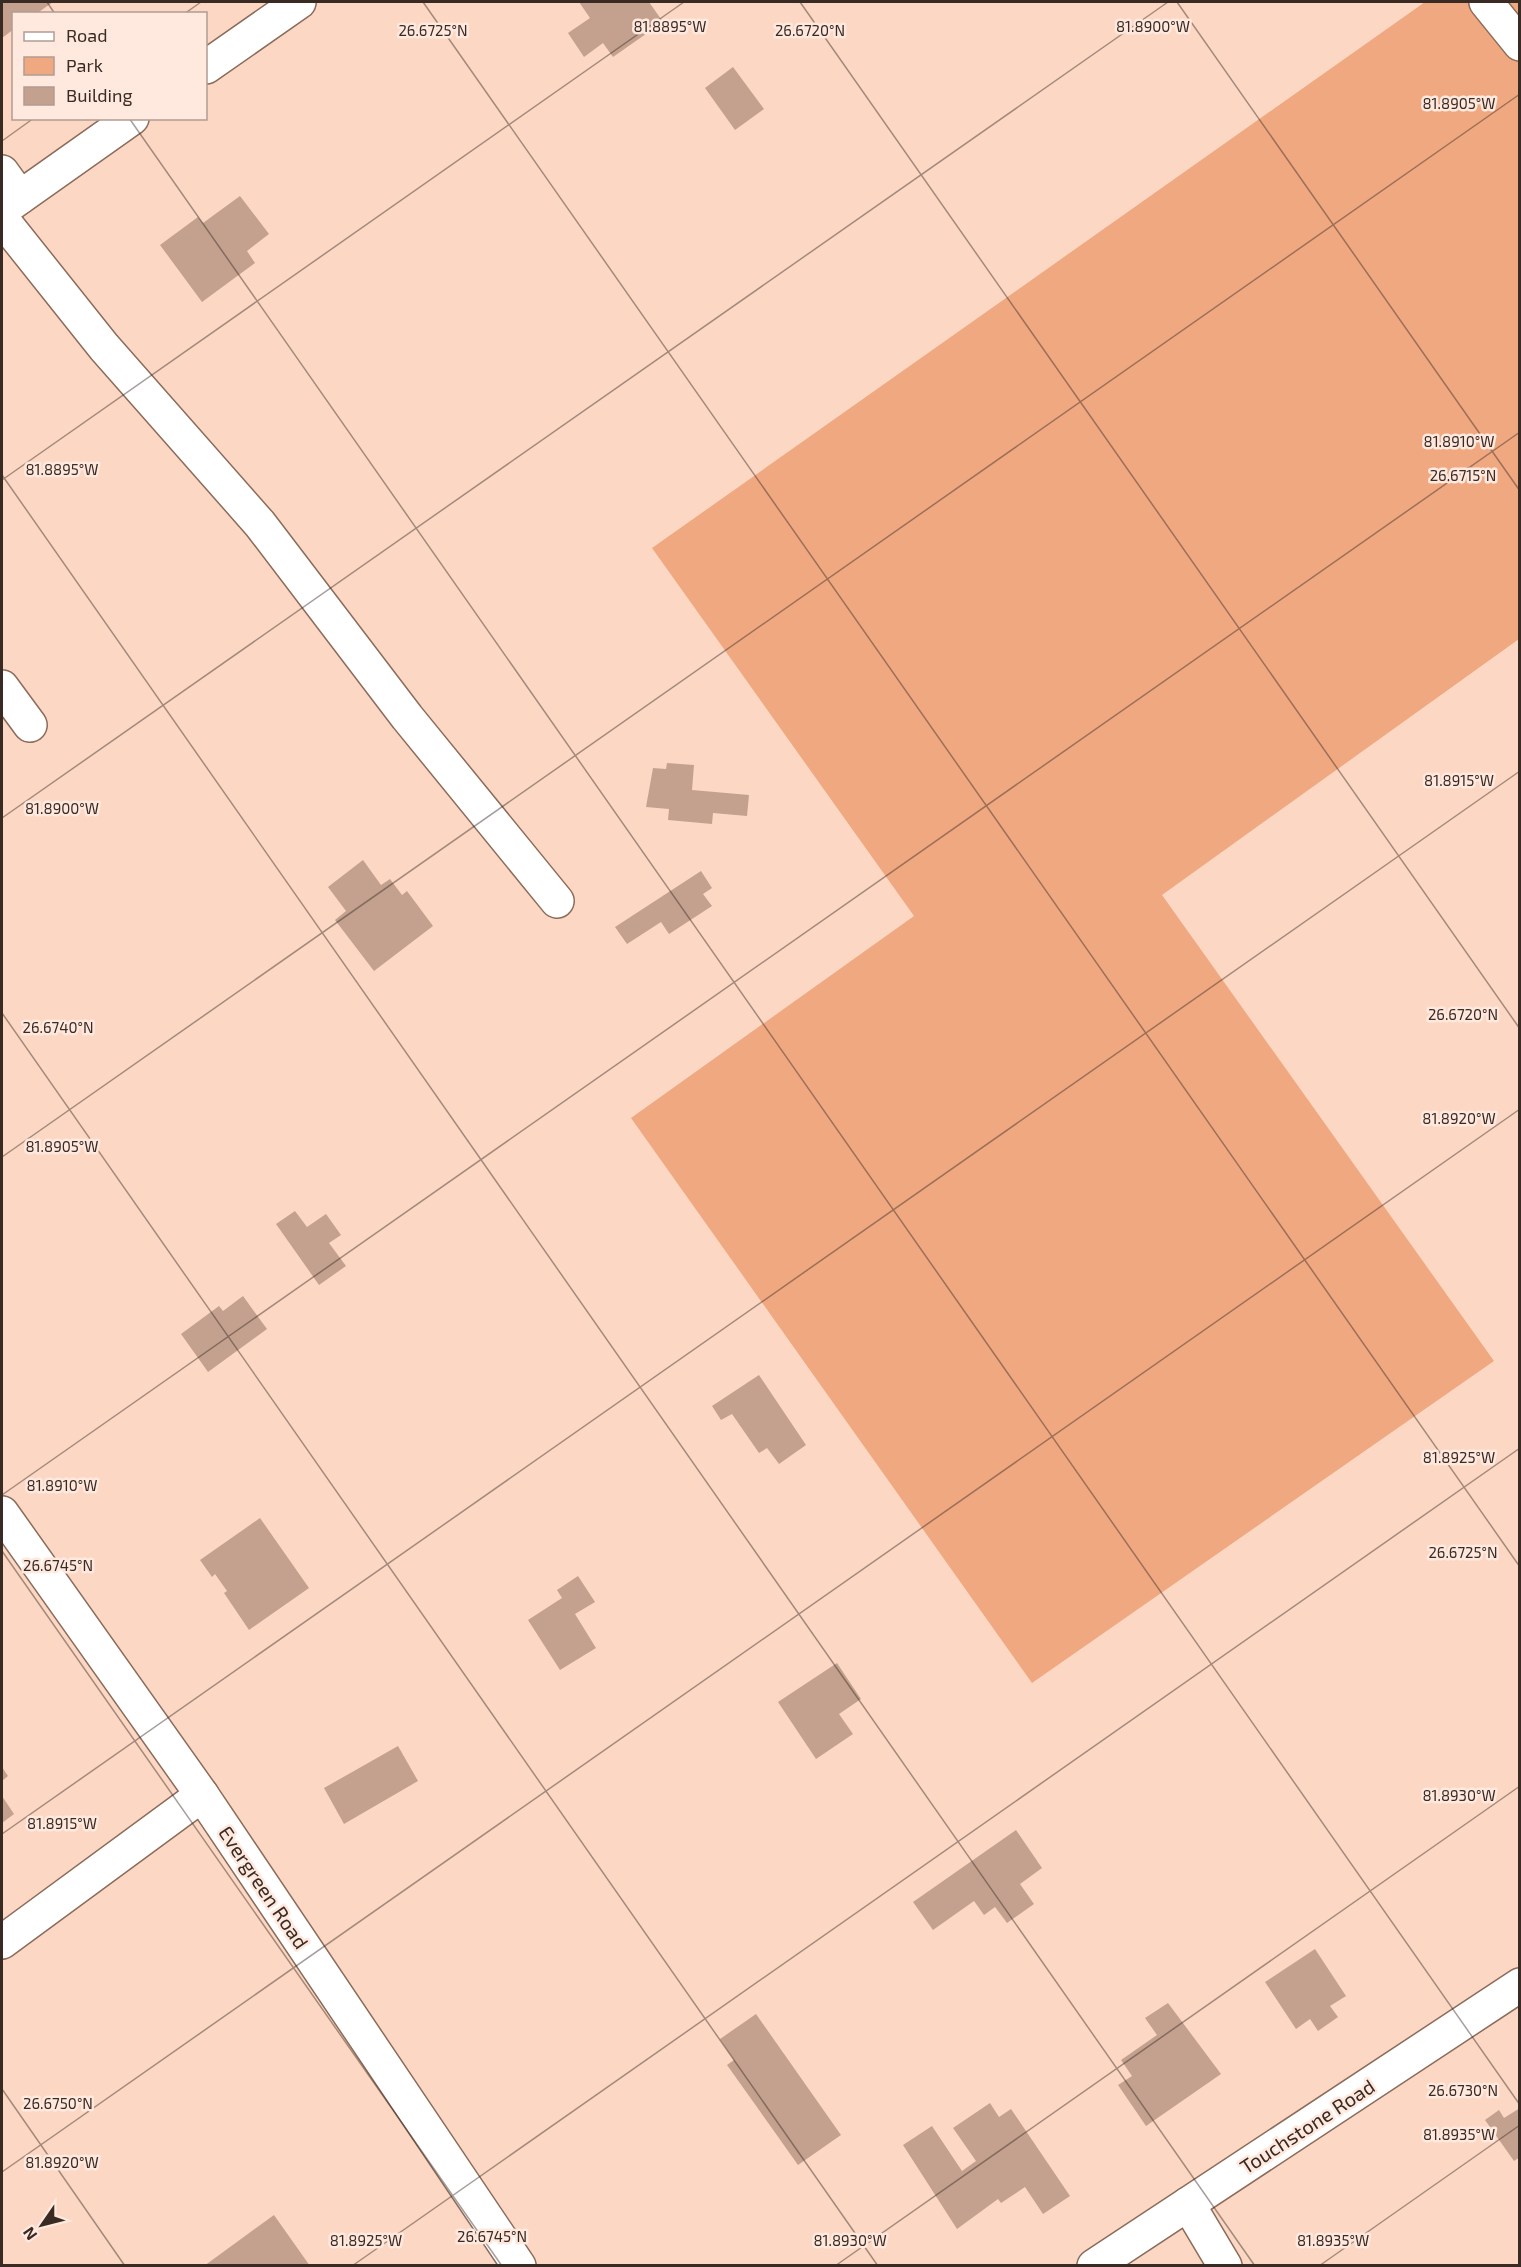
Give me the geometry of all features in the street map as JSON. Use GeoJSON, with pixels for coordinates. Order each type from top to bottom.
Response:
{"type":"FeatureCollection","features":[{"type":"Feature","properties":{"kind":"street"},"geometry":{"type":"LineString","coordinates":[[207,66],[299,2]]}},
{"type":"Feature","properties":{"kind":"street"},"geometry":{"type":"LineString","coordinates":[[1486,2],[1520,44]]}},
{"type":"Feature","properties":{"kind":"street"},"geometry":{"type":"LineString","coordinates":[[129,120],[6,199],[104,347],[260,524],[407,717],[556,901]]}},
{"type":"Feature","properties":{"kind":"street"},"geometry":{"type":"LineString","coordinates":[[2,687],[30,725]]}},
{"type":"Feature","properties":{"kind":"street","name":"Evergreen Road"},"geometry":{"type":"LineString","coordinates":[[2,1513],[202,1795],[519,2265]]}},
{"type":"Feature","properties":{"kind":"street"},"geometry":{"type":"LineString","coordinates":[[2,1942],[202,1795]]}},
{"type":"Feature","properties":{"kind":"street","name":"Touchstone Road"},"geometry":{"type":"LineString","coordinates":[[1094,2265],[1520,1985]]}},
{"type":"Feature","properties":{"kind":"street"},"geometry":{"type":"LineString","coordinates":[[1188,2204],[1225,2265]]}},
{"type":"Feature","properties":{"kind":"green space"},"geometry":{"type":"Polygon","coordinates":[[[1425,2],[1519,2],[1519,639],[1162,895],[1494,1361],[1032,1683],[631,1118],[914,916],[652,548],[1425,2]]]}},
{"type":"Feature","properties":{"kind":"building"},"geometry":{"type":"Polygon","coordinates":[[[2,2],[53,2],[39,12],[12,12],[12,30],[2,38],[2,2]]]}},
{"type":"Feature","properties":{"kind":"building"},"geometry":{"type":"Polygon","coordinates":[[[579,2],[649,2],[663,22],[613,57],[603,43],[584,57],[568,33],[590,18],[579,2]]]}},
{"type":"Feature","properties":{"kind":"building"},"geometry":{"type":"Polygon","coordinates":[[[733,67],[764,109],[735,130],[705,88],[733,67]]]}},
{"type":"Feature","properties":{"kind":"building"},"geometry":{"type":"Polygon","coordinates":[[[240,196],[269,234],[247,251],[255,263],[202,302],[160,245],[198,217],[203,223],[240,196]]]}},
{"type":"Feature","properties":{"kind":"building"},"geometry":{"type":"Polygon","coordinates":[[[667,763],[694,765],[692,790],[749,795],[747,816],[713,813],[712,824],[668,820],[669,809],[646,807],[653,768],[666,769],[667,763]]]}},
{"type":"Feature","properties":{"kind":"building"},"geometry":{"type":"Polygon","coordinates":[[[363,860],[381,885],[390,879],[402,895],[407,891],[433,926],[374,971],[335,920],[346,911],[328,887],[363,860]]]}},
{"type":"Feature","properties":{"kind":"building"},"geometry":{"type":"Polygon","coordinates":[[[701,871],[712,888],[703,894],[712,906],[669,934],[661,922],[627,944],[615,927],[701,871]]]}},
{"type":"Feature","properties":{"kind":"building"},"geometry":{"type":"Polygon","coordinates":[[[295,1211],[307,1227],[326,1214],[341,1235],[329,1243],[346,1266],[319,1285],[276,1224],[295,1211]]]}},
{"type":"Feature","properties":{"kind":"building"},"geometry":{"type":"Polygon","coordinates":[[[243,1296],[267,1329],[208,1372],[181,1334],[219,1306],[223,1311],[243,1296]]]}},
{"type":"Feature","properties":{"kind":"building"},"geometry":{"type":"Polygon","coordinates":[[[759,1375],[806,1445],[779,1464],[767,1448],[759,1453],[732,1414],[721,1420],[712,1406],[759,1375]]]}},
{"type":"Feature","properties":{"kind":"building"},"geometry":{"type":"Polygon","coordinates":[[[260,1518],[309,1588],[249,1630],[224,1593],[227,1591],[215,1574],[212,1577],[200,1560],[260,1518]]]}},
{"type":"Feature","properties":{"kind":"building"},"geometry":{"type":"Polygon","coordinates":[[[578,1576],[595,1602],[575,1614],[596,1648],[560,1670],[528,1620],[562,1598],[557,1590],[578,1576]]]}},
{"type":"Feature","properties":{"kind":"building"},"geometry":{"type":"Polygon","coordinates":[[[837,1663],[861,1699],[839,1714],[853,1734],[816,1759],[778,1702],[837,1663]]]}},
{"type":"Feature","properties":{"kind":"building"},"geometry":{"type":"Polygon","coordinates":[[[398,1746],[418,1781],[344,1824],[324,1788],[398,1746]]]}},
{"type":"Feature","properties":{"kind":"building"},"geometry":{"type":"Polygon","coordinates":[[[2,1767],[8,1776],[2,1781],[2,1767]]]}},
{"type":"Feature","properties":{"kind":"building"},"geometry":{"type":"Polygon","coordinates":[[[2,1796],[14,1814],[2,1823],[2,1796]]]}},
{"type":"Feature","properties":{"kind":"building"},"geometry":{"type":"Polygon","coordinates":[[[1016,1830],[1042,1868],[1020,1884],[1034,1904],[1007,1923],[995,1907],[984,1915],[974,1901],[933,1930],[913,1902],[1016,1830]]]}},
{"type":"Feature","properties":{"kind":"building"},"geometry":{"type":"Polygon","coordinates":[[[1315,1949],[1346,1996],[1330,2006],[1338,2017],[1318,2031],[1310,2019],[1296,2029],[1265,1982],[1315,1949]]]}},
{"type":"Feature","properties":{"kind":"building"},"geometry":{"type":"Polygon","coordinates":[[[1168,2003],[1221,2074],[1146,2126],[1118,2085],[1132,2076],[1121,2060],[1157,2035],[1145,2018],[1168,2003]]]}},
{"type":"Feature","properties":{"kind":"building"},"geometry":{"type":"Polygon","coordinates":[[[756,2014],[841,2135],[798,2165],[727,2065],[734,2060],[720,2039],[756,2014]]]}},
{"type":"Feature","properties":{"kind":"building"},"geometry":{"type":"Polygon","coordinates":[[[990,2103],[999,2117],[1011,2109],[1070,2196],[1043,2214],[1025,2187],[1001,2203],[998,2199],[957,2229],[903,2145],[932,2126],[962,2171],[976,2161],[953,2128],[990,2103]]]}},
{"type":"Feature","properties":{"kind":"building"},"geometry":{"type":"Polygon","coordinates":[[[1520,2108],[1520,2157],[1514,2161],[1485,2120],[1499,2110],[1504,2118],[1520,2108]]]}},
{"type":"Feature","properties":{"kind":"building"},"geometry":{"type":"Polygon","coordinates":[[[274,2215],[310,2266],[204,2266],[274,2215]]]}}]}
